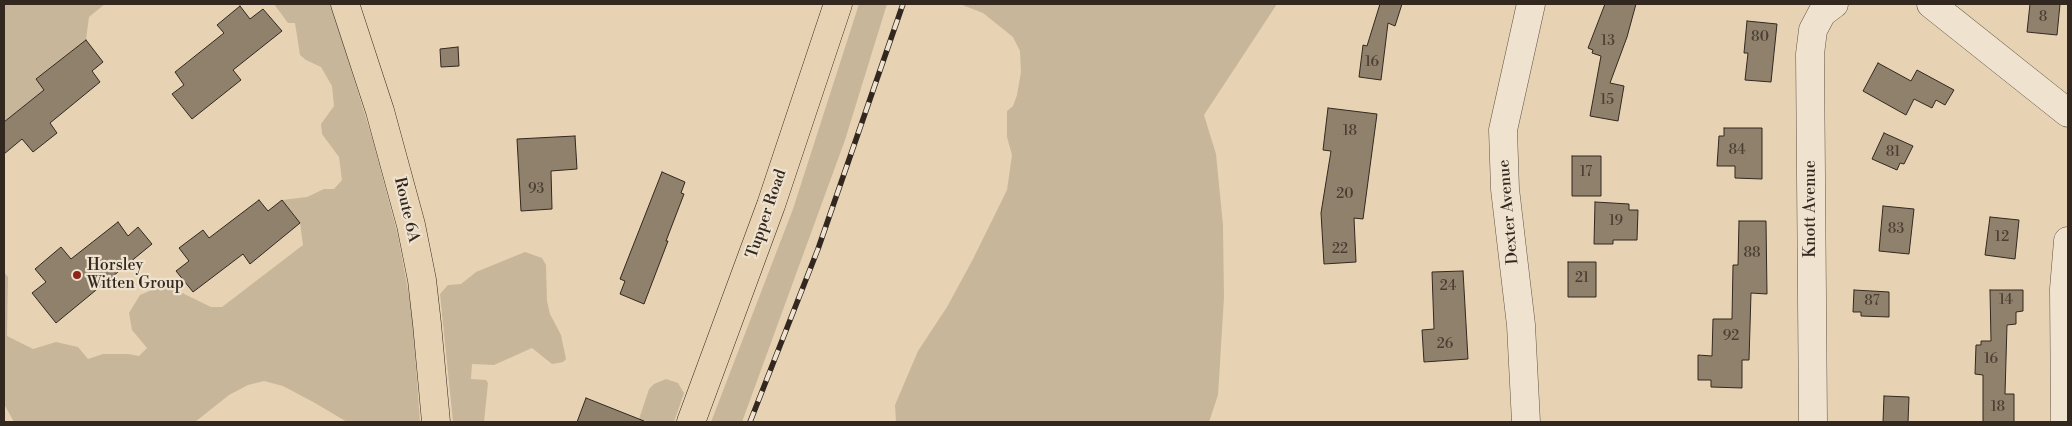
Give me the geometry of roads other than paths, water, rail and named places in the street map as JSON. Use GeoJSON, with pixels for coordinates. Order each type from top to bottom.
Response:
{"type":"FeatureCollection","features":[{"type":"Feature","properties":{"kind":"main road","name":"Route 6A"},"geometry":{"type":"LineString","coordinates":[[345,4],[380,111],[411,225],[424,298],[436,422]]}},
{"type":"Feature","properties":{"kind":"main road","name":"Tupper Road"},"geometry":{"type":"LineString","coordinates":[[692,422],[771,204],[838,4]]}},
{"type":"Feature","properties":{"kind":"street","name":"Dexter Avenue"},"geometry":{"type":"LineString","coordinates":[[1526,422],[1520,325],[1505,189],[1503,130],[1531,4]]}},
{"type":"Feature","properties":{"kind":"street","name":"Knott Avenue"},"geometry":{"type":"LineString","coordinates":[[1813,422],[1810,54],[1813,30],[1822,12],[1834,4]]}},
{"type":"Feature","properties":{"kind":"street"},"geometry":{"type":"LineString","coordinates":[[1931,4],[2068,113]]}},
{"type":"Feature","properties":{"kind":"street"},"geometry":{"type":"LineString","coordinates":[[2065,422],[2064,289],[2068,241]]}},
{"type":"Feature","properties":{"kind":"railway"},"geometry":{"type":"LineString","coordinates":[[750,422],[818,249],[903,4]]}},
{"type":"Feature","properties":{"kind":"place","name":"Horsley Witten Group"},"geometry":{"type":"Point","coordinates":[77,275]}}]}
